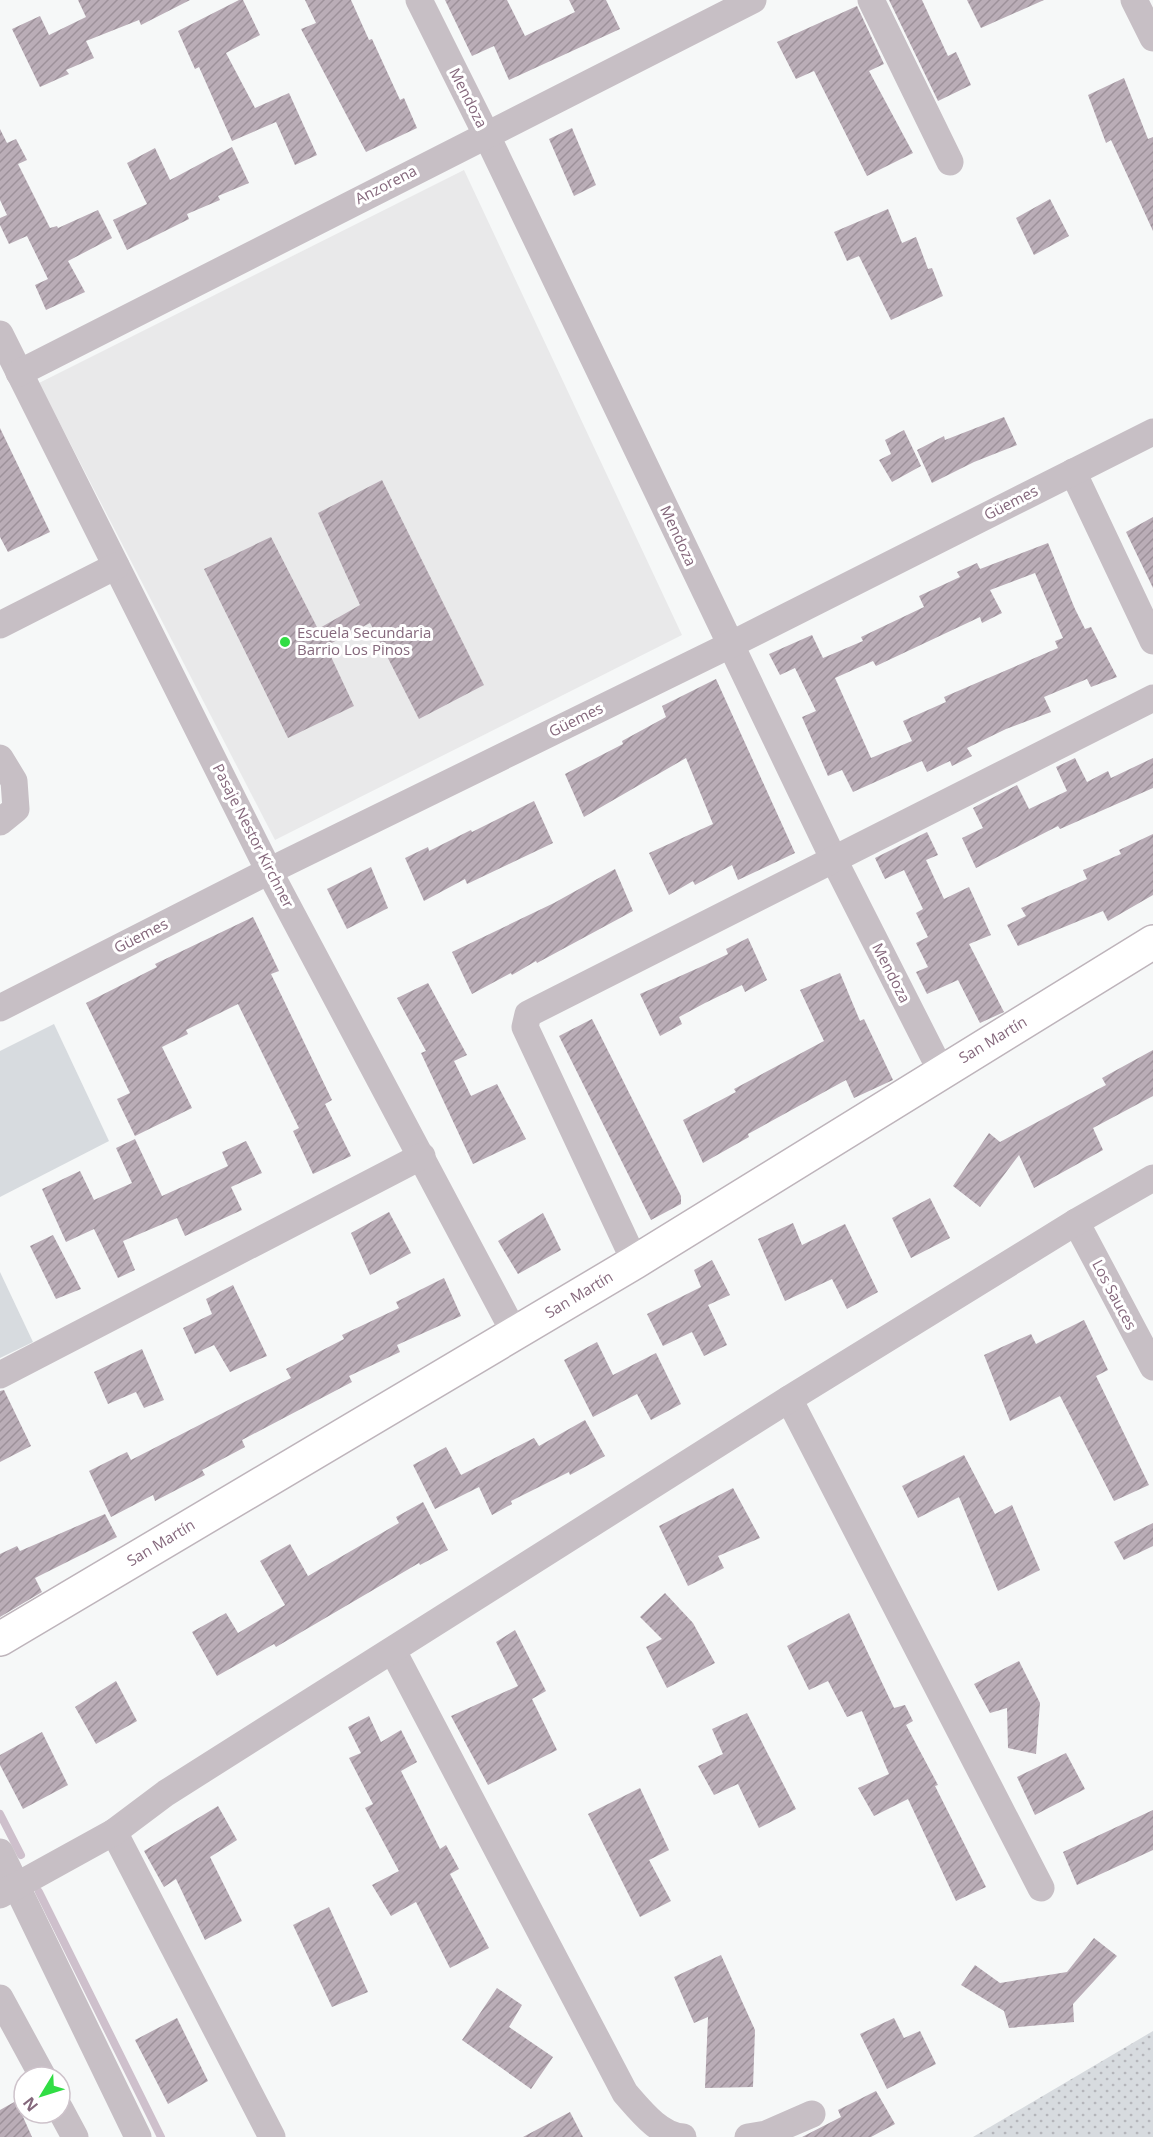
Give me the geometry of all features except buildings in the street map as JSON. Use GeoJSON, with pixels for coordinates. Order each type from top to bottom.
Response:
{"type":"FeatureCollection","features":[{"type":"Feature","properties":{"kind":"street","name":"Mendoza"},"geometry":{"type":"LineString","coordinates":[[418,0],[486,134],[833,858],[941,1071]]}},
{"type":"Feature","properties":{"kind":"street","name":"Anzorena"},"geometry":{"type":"LineString","coordinates":[[19,373],[753,0]]}},
{"type":"Feature","properties":{"kind":"street"},"geometry":{"type":"LineString","coordinates":[[871,0],[950,162]]}},
{"type":"Feature","properties":{"kind":"street"},"geometry":{"type":"LineString","coordinates":[[1134,0],[1153,38]]}},
{"type":"Feature","properties":{"kind":"street","name":"Pasaje Nestor Kirchner"},"geometry":{"type":"LineString","coordinates":[[0,334],[269,871],[515,1334]]}},
{"type":"Feature","properties":{"kind":"street","name":"Güemes"},"geometry":{"type":"LineString","coordinates":[[0,1008],[269,871],[730,645],[1153,432]]}},
{"type":"Feature","properties":{"kind":"street"},"geometry":{"type":"LineString","coordinates":[[1073,472],[1153,641]]}},
{"type":"Feature","properties":{"kind":"street"},"geometry":{"type":"LineString","coordinates":[[0,625],[116,566]]}},
{"type":"Feature","properties":{"kind":"street"},"geometry":{"type":"LineString","coordinates":[[634,1262],[525,1027],[528,1014],[1153,698]]}},
{"type":"Feature","properties":{"kind":"street"},"geometry":{"type":"LineString","coordinates":[[0,758],[14,781],[16,809],[0,822]]}},
{"type":"Feature","properties":{"kind":"street","name":"San Martín"},"geometry":{"type":"LineString","coordinates":[[0,1639],[515,1334],[1153,942]]}},
{"type":"Feature","properties":{"kind":"street"},"geometry":{"type":"LineString","coordinates":[[0,1375],[422,1156]]}},
{"type":"Feature","properties":{"kind":"street"},"geometry":{"type":"LineString","coordinates":[[9,1891],[114,1832],[166,1793],[789,1399],[1076,1222],[1153,1178]]}},
{"type":"Feature","properties":{"kind":"street","name":"Los Sauces"},"geometry":{"type":"LineString","coordinates":[[1076,1222],[1153,1367]]}},
{"type":"Feature","properties":{"kind":"street"},"geometry":{"type":"LineString","coordinates":[[789,1399],[1041,1888]]}},
{"type":"Feature","properties":{"kind":"street"},"geometry":{"type":"LineString","coordinates":[[393,1651],[625,2093],[647,2118],[677,2136],[683,2137]]}},
{"type":"Feature","properties":{"kind":"street"},"geometry":{"type":"LineString","coordinates":[[114,1832],[272,2137]]}},
{"type":"Feature","properties":{"kind":"street"},"geometry":{"type":"LineString","coordinates":[[0,1852],[9,1891],[131,2134]]}},
{"type":"Feature","properties":{"kind":"street"},"geometry":{"type":"LineString","coordinates":[[0,1998],[36,2065]]}},
{"type":"Feature","properties":{"kind":"street"},"geometry":{"type":"LineString","coordinates":[[748,2137],[766,2134],[812,2114]]}},
{"type":"Feature","properties":{"kind":"shaded area"},"geometry":{"type":"Polygon","coordinates":[[[464,170],[682,635],[275,840],[39,383],[464,170]]]}},
{"type":"Feature","properties":{"kind":"shaded area"},"geometry":{"type":"Polygon","coordinates":[[[54,1024],[109,1141],[0,1197],[0,1051],[54,1024]]]}},
{"type":"Feature","properties":{"kind":"shaded area"},"geometry":{"type":"Polygon","coordinates":[[[0,1272],[33,1342],[0,1358],[0,1272]]]}},
{"type":"Feature","properties":{"kind":"shaded area"},"geometry":{"type":"Polygon","coordinates":[[[1153,2031],[1153,2137],[973,2137],[1153,2031]]]}},
{"type":"Feature","properties":{"kind":"waterway"},"geometry":{"type":"LineString","coordinates":[[0,1814],[21,1855]]}},
{"type":"Feature","properties":{"kind":"waterway"},"geometry":{"type":"LineString","coordinates":[[39,1892],[161,2137]]}},
{"type":"Feature","properties":{"kind":"place","name":"Escuela Secundaria Barrio Los Pinos"},"geometry":{"type":"Point","coordinates":[285,642]}}]}
